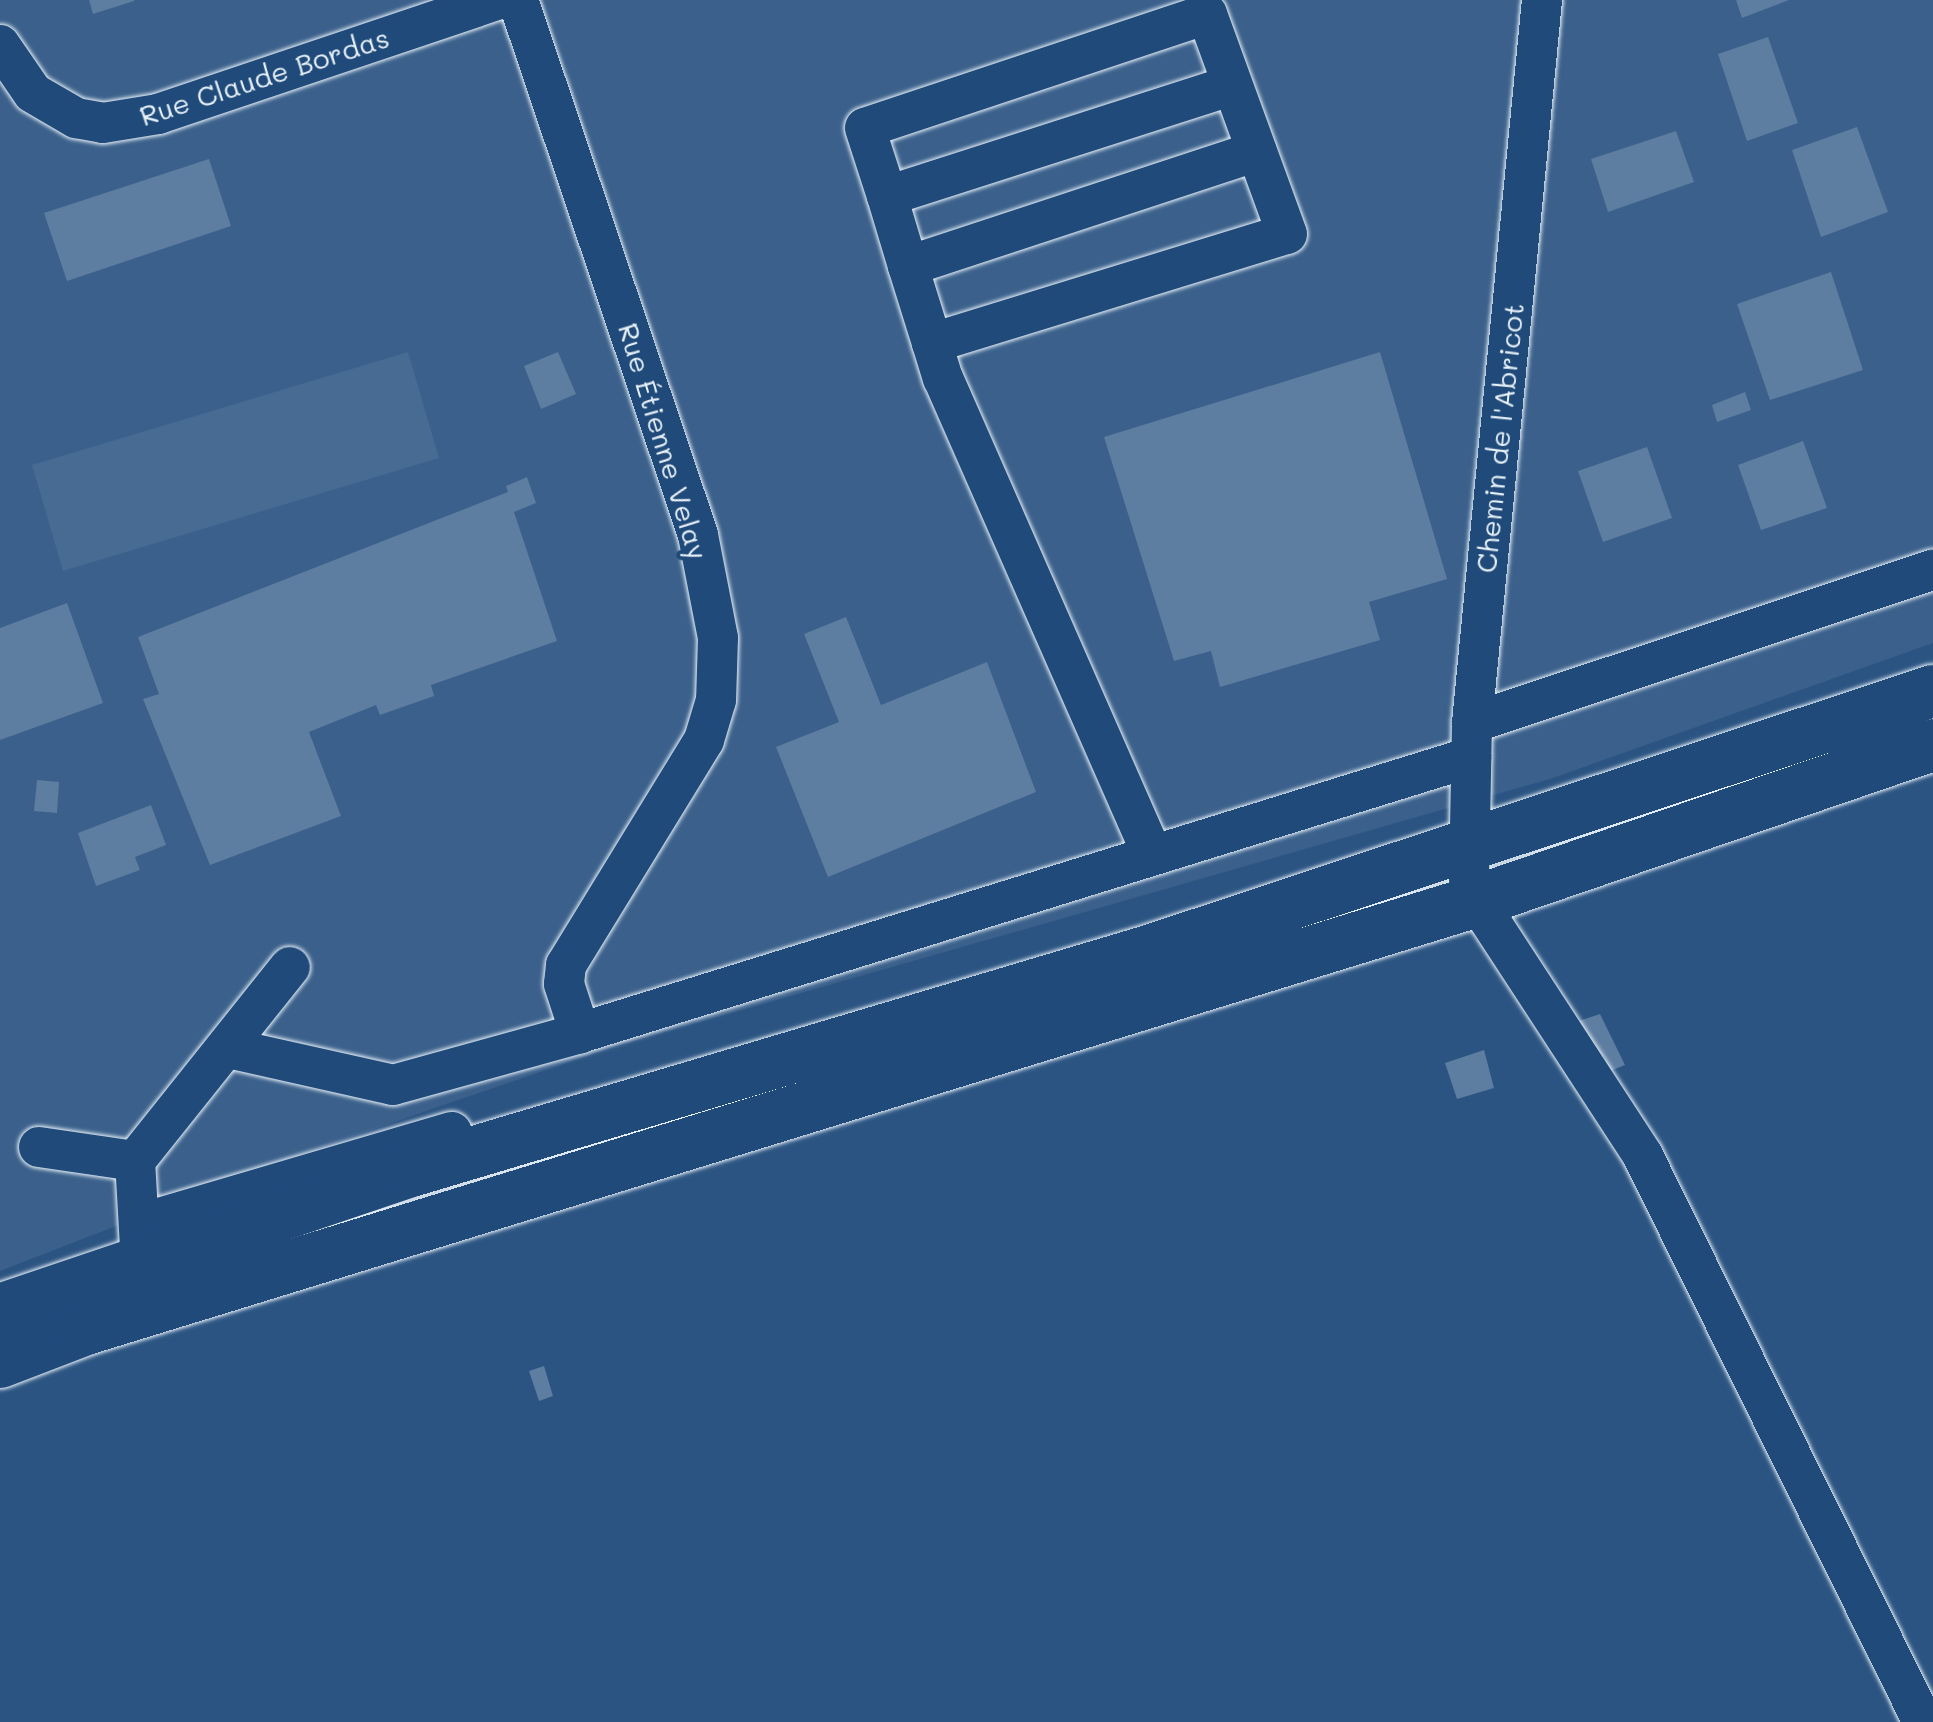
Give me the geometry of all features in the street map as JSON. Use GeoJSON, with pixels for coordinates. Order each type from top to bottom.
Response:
{"type":"FeatureCollection","features":[{"type":"Feature","properties":{"kind":"main road"},"geometry":{"type":"LineString","coordinates":[[0,1310],[971,1056],[1472,874],[1933,692]]}},
{"type":"Feature","properties":{"kind":"main road"},"geometry":{"type":"LineString","coordinates":[[0,1362],[143,1273],[622,1108],[1149,951],[1472,874],[1933,745]]}},
{"type":"Feature","properties":{"kind":"street","name":"Rue Claude Bordas"},"geometry":{"type":"LineString","coordinates":[[0,45],[33,93],[76,118],[104,123],[158,114],[496,0]]}},
{"type":"Feature","properties":{"kind":"street","name":"Rue Étienne Velay"},"geometry":{"type":"LineString","coordinates":[[518,0],[698,535],[718,638],[716,700],[704,740],[566,965],[564,984],[580,1034]]}},
{"type":"Feature","properties":{"kind":"street","name":"Chemin de l'Abricot"},"geometry":{"type":"LineString","coordinates":[[1472,874],[1471,740],[1542,0]]}},
{"type":"Feature","properties":{"kind":"street"},"geometry":{"type":"LineString","coordinates":[[932,343],[1286,234],[1207,14],[865,128],[932,343],[1038,604],[1152,854]]}},
{"type":"Feature","properties":{"kind":"street"},"geometry":{"type":"LineString","coordinates":[[887,196],[1232,85]]}},
{"type":"Feature","properties":{"kind":"street"},"geometry":{"type":"LineString","coordinates":[[908,266],[1257,152]]}},
{"type":"Feature","properties":{"kind":"street"},"geometry":{"type":"LineString","coordinates":[[228,1048],[393,1085],[580,1034],[1152,854],[1933,570]]}},
{"type":"Feature","properties":{"kind":"street"},"geometry":{"type":"LineString","coordinates":[[1472,874],[1643,1156],[1923,1722]]}},
{"type":"Feature","properties":{"kind":"street"},"geometry":{"type":"LineString","coordinates":[[0,1346],[143,1273],[135,1161],[290,968]]}},
{"type":"Feature","properties":{"kind":"street"},"geometry":{"type":"LineString","coordinates":[[39,1148],[135,1161]]}},
{"type":"Feature","properties":{"kind":"shaded area"},"geometry":{"type":"Polygon","coordinates":[[[0,0],[1933,0],[1933,643],[1550,779],[616,1046],[304,1153],[0,1271],[0,0]]]}},
{"type":"Feature","properties":{"kind":"shaded area"},"geometry":{"type":"Polygon","coordinates":[[[408,352],[439,458],[63,571],[32,465],[408,352]]]}},
{"type":"Feature","properties":{"kind":"building"},"geometry":{"type":"Polygon","coordinates":[[[89,0],[134,0],[134,1],[93,14],[89,0]]]}},
{"type":"Feature","properties":{"kind":"building"},"geometry":{"type":"Polygon","coordinates":[[[1736,0],[1789,0],[1742,18],[1736,0]]]}},
{"type":"Feature","properties":{"kind":"building"},"geometry":{"type":"Polygon","coordinates":[[[1768,37],[1798,123],[1747,141],[1718,54],[1768,37]]]}},
{"type":"Feature","properties":{"kind":"building"},"geometry":{"type":"Polygon","coordinates":[[[1857,127],[1888,212],[1821,237],[1792,150],[1857,127]]]}},
{"type":"Feature","properties":{"kind":"building"},"geometry":{"type":"Polygon","coordinates":[[[1676,131],[1694,182],[1608,212],[1591,159],[1676,131]]]}},
{"type":"Feature","properties":{"kind":"building"},"geometry":{"type":"Polygon","coordinates":[[[209,159],[231,226],[67,281],[44,213],[209,159]]]}},
{"type":"Feature","properties":{"kind":"building"},"geometry":{"type":"Polygon","coordinates":[[[1831,272],[1863,370],[1770,400],[1737,304],[1831,272]]]}},
{"type":"Feature","properties":{"kind":"building"},"geometry":{"type":"Polygon","coordinates":[[[558,352],[576,394],[541,409],[524,366],[558,352]]]}},
{"type":"Feature","properties":{"kind":"building"},"geometry":{"type":"Polygon","coordinates":[[[1380,352],[1447,579],[1369,602],[1380,640],[1220,687],[1211,651],[1174,661],[1104,437],[1380,352]]]}},
{"type":"Feature","properties":{"kind":"building"},"geometry":{"type":"Polygon","coordinates":[[[1745,392],[1751,410],[1717,422],[1712,405],[1745,392]]]}},
{"type":"Feature","properties":{"kind":"building"},"geometry":{"type":"Polygon","coordinates":[[[1803,441],[1827,508],[1761,530],[1738,465],[1803,441]]]}},
{"type":"Feature","properties":{"kind":"building"},"geometry":{"type":"Polygon","coordinates":[[[1647,447],[1672,518],[1603,542],[1578,471],[1647,447]]]}},
{"type":"Feature","properties":{"kind":"building"},"geometry":{"type":"Polygon","coordinates":[[[527,477],[536,503],[514,512],[557,641],[431,685],[434,696],[380,715],[376,705],[309,732],[341,816],[210,865],[143,699],[159,694],[138,637],[508,492],[506,486],[527,477]]]}},
{"type":"Feature","properties":{"kind":"building"},"geometry":{"type":"Polygon","coordinates":[[[67,603],[103,703],[0,740],[0,628],[67,603]]]}},
{"type":"Feature","properties":{"kind":"building"},"geometry":{"type":"Polygon","coordinates":[[[846,617],[881,705],[987,662],[1036,792],[828,877],[776,747],[839,722],[804,634],[846,617]]]}},
{"type":"Feature","properties":{"kind":"building"},"geometry":{"type":"Polygon","coordinates":[[[37,780],[59,782],[57,813],[34,811],[37,780]]]}},
{"type":"Feature","properties":{"kind":"building"},"geometry":{"type":"Polygon","coordinates":[[[151,805],[166,845],[135,857],[140,870],[96,886],[78,833],[151,805]]]}},
{"type":"Feature","properties":{"kind":"building"},"geometry":{"type":"Polygon","coordinates":[[[1600,1014],[1625,1065],[1610,1071],[1604,1056],[1585,1064],[1573,1023],[1600,1014]]]}},
{"type":"Feature","properties":{"kind":"building"},"geometry":{"type":"Polygon","coordinates":[[[1484,1050],[1494,1088],[1457,1099],[1445,1063],[1484,1050]]]}},
{"type":"Feature","properties":{"kind":"building"},"geometry":{"type":"Polygon","coordinates":[[[544,1366],[553,1396],[539,1401],[529,1371],[544,1366]]]}}]}
